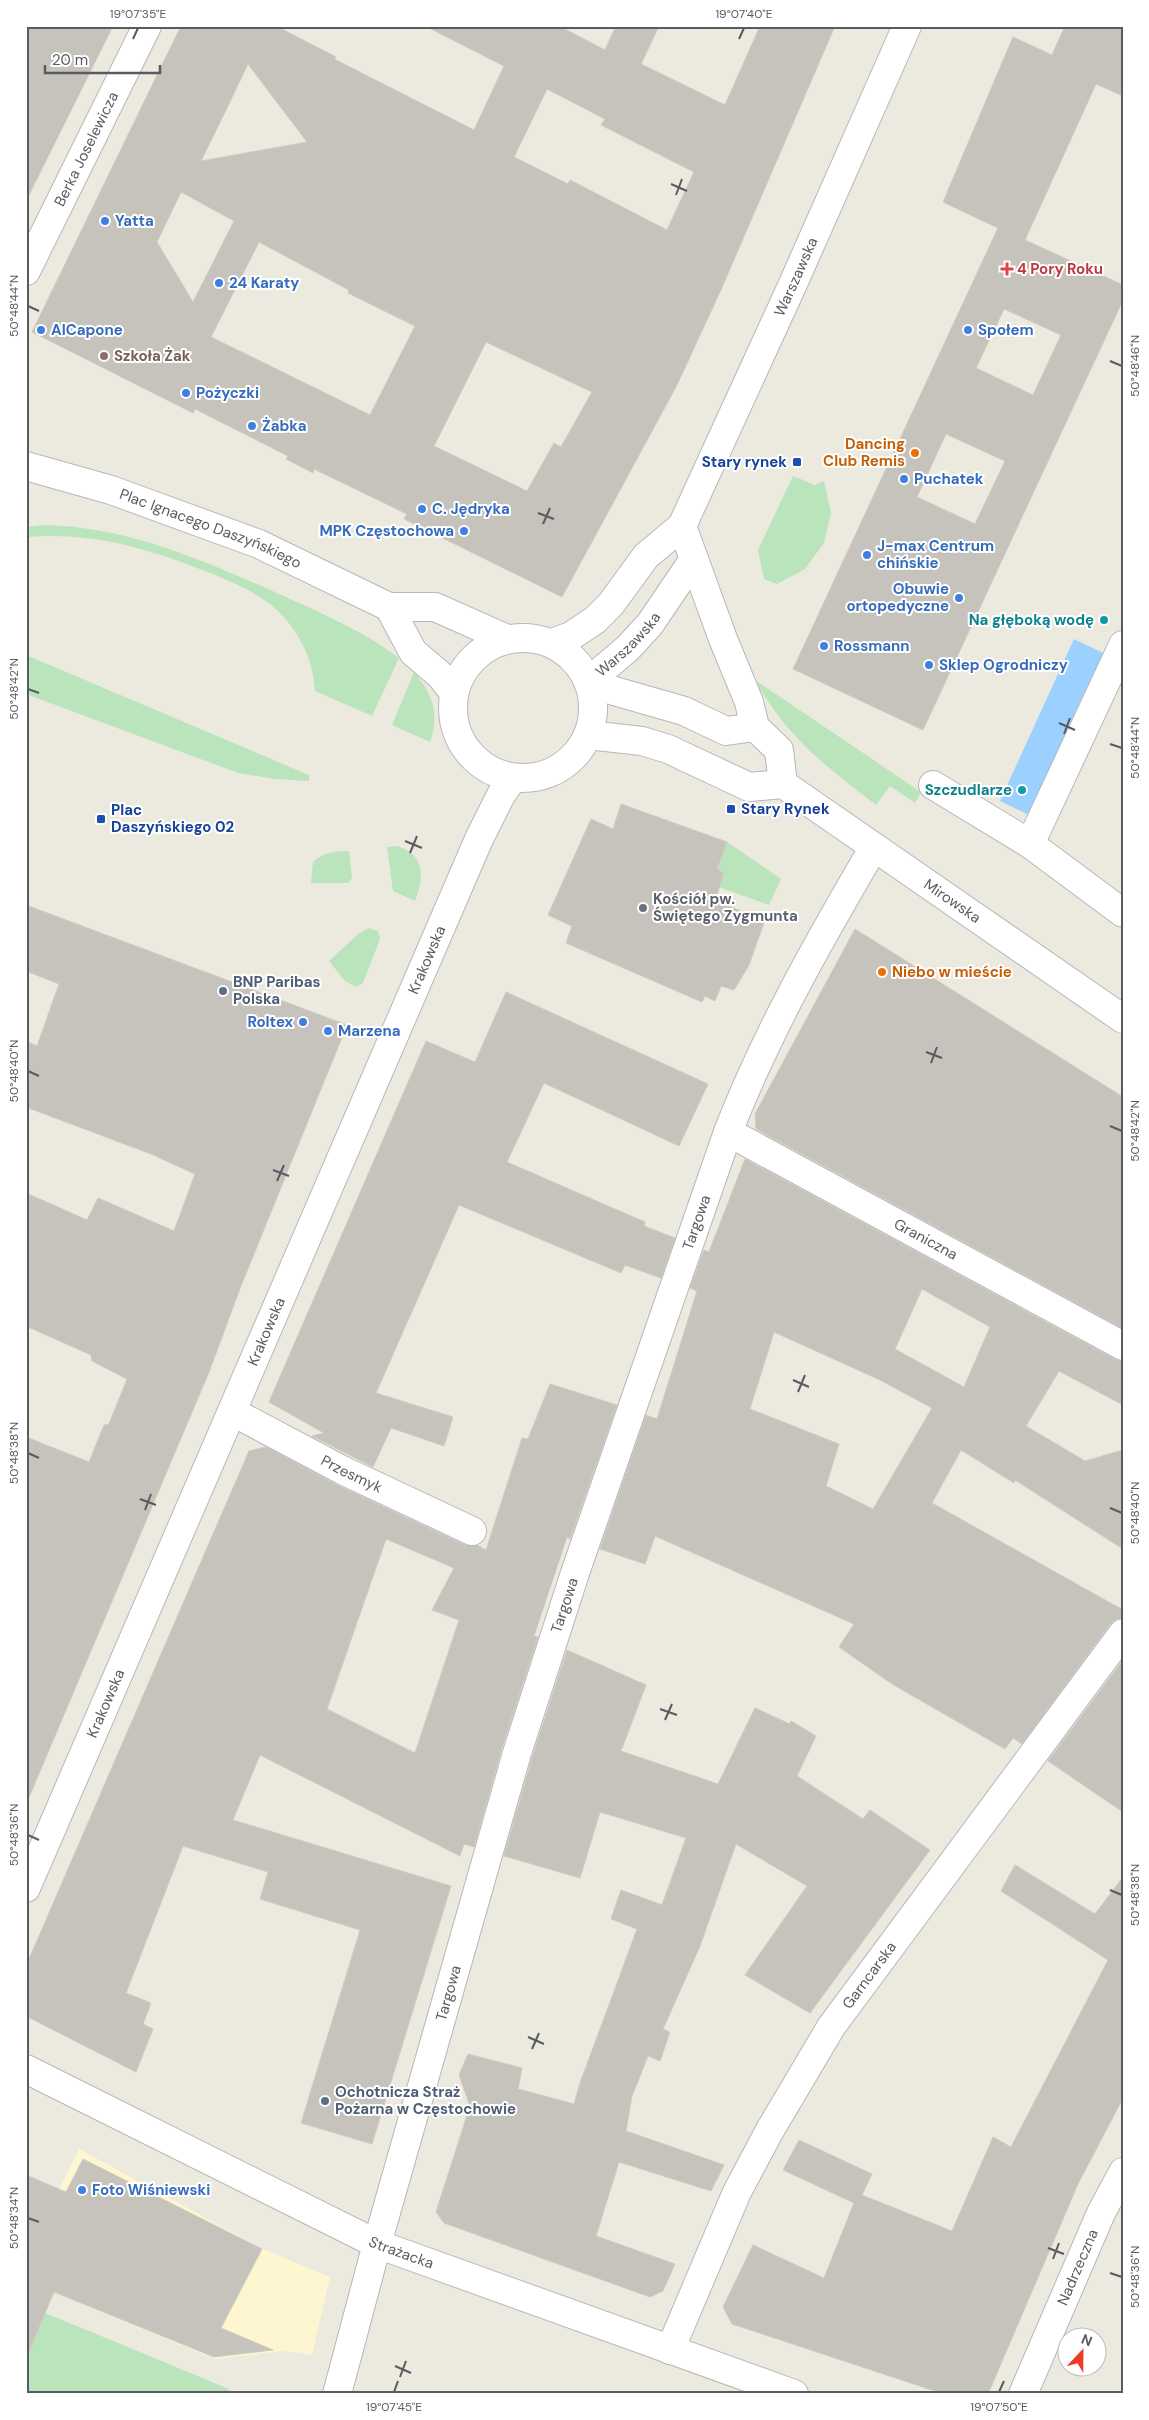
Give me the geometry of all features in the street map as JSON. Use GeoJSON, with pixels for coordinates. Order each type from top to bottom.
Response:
{"type":"FeatureCollection","features":[{"type":"Feature","properties":{"kind":"street","name":"Berka Joselewicza"},"geometry":{"type":"LineString","coordinates":[[26,271],[147,26]]}},
{"type":"Feature","properties":{"kind":"street","name":"Warszawska"},"geometry":{"type":"LineString","coordinates":[[552,644],[571,636],[595,620],[611,604],[646,556],[682,526],[792,286],[907,26]]}},
{"type":"Feature","properties":{"kind":"street","name":"Plac Ignacego Daszyńskiego"},"geometry":{"type":"LineString","coordinates":[[27,464],[111,490],[258,544],[389,606],[435,607],[507,639]]}},
{"type":"Feature","properties":{"kind":"street"},"geometry":{"type":"LineString","coordinates":[[588,736],[642,741],[668,749],[749,787],[783,784],[779,750],[755,727],[749,702],[735,672],[682,526]]}},
{"type":"Feature","properties":{"kind":"street","name":"Warszawska"},"geometry":{"type":"LineString","coordinates":[[589,683],[628,648],[650,624],[694,559]]}},
{"type":"Feature","properties":{"kind":"street"},"geometry":{"type":"LineString","coordinates":[[389,606],[413,652],[440,676],[454,693]]}},
{"type":"Feature","properties":{"kind":"street","name":"Plac Ignacego Daszyńskiego"},"geometry":{"type":"LineString","coordinates":[[530,638],[552,644],[567,653],[580,666],[589,683],[594,710],[588,736],[576,756],[558,770],[535,779],[512,779],[490,771],[471,757],[458,738],[452,716],[454,693],[461,673],[473,658],[488,646],[507,639],[530,638]]}},
{"type":"Feature","properties":{"kind":"street"},"geometry":{"type":"LineString","coordinates":[[1030,844],[1123,645]]}},
{"type":"Feature","properties":{"kind":"street"},"geometry":{"type":"LineString","coordinates":[[589,683],[684,711],[726,731],[755,727]]}},
{"type":"Feature","properties":{"kind":"street","name":"Krakowska"},"geometry":{"type":"LineString","coordinates":[[26,1888],[479,839],[501,795],[512,779]]}},
{"type":"Feature","properties":{"kind":"street","name":"Mirowska"},"geometry":{"type":"LineString","coordinates":[[783,784],[1123,1019]]}},
{"type":"Feature","properties":{"kind":"street"},"geometry":{"type":"LineString","coordinates":[[933,785],[1030,844],[1123,913]]}},
{"type":"Feature","properties":{"kind":"street","name":"Targowa"},"geometry":{"type":"LineString","coordinates":[[337,2394],[377,2244],[526,1726],[575,1574],[728,1132],[749,1078],[776,1020],[874,847]]}},
{"type":"Feature","properties":{"kind":"street","name":"Graniczna"},"geometry":{"type":"LineString","coordinates":[[728,1132],[1123,1346]]}},
{"type":"Feature","properties":{"kind":"street","name":"Przesmyk"},"geometry":{"type":"LineString","coordinates":[[233,1412],[342,1470],[472,1531]]}},
{"type":"Feature","properties":{"kind":"street","name":"Garncarska"},"geometry":{"type":"LineString","coordinates":[[670,2350],[737,2192],[770,2130],[831,2027],[1123,1633]]}},
{"type":"Feature","properties":{"kind":"street","name":"Strażacka"},"geometry":{"type":"LineString","coordinates":[[26,2069],[377,2244],[794,2394]]}},
{"type":"Feature","properties":{"kind":"street","name":"Nadrzeczna"},"geometry":{"type":"LineString","coordinates":[[1023,2394],[1102,2213],[1123,2172]]}},
{"type":"Feature","properties":{"kind":"shaded area"},"geometry":{"type":"Polygon","coordinates":[[[79,2149],[263,2249],[330,2277],[312,2355],[286,2351],[215,2359],[26,2281],[58,2191],[79,2149]]]}},
{"type":"Feature","properties":{"kind":"green space"},"geometry":{"type":"Polygon","coordinates":[[[793,476],[815,485],[824,481],[831,513],[824,543],[805,569],[777,584],[764,579],[758,550],[793,476]]]}},
{"type":"Feature","properties":{"kind":"green space"},"geometry":{"type":"Polygon","coordinates":[[[44,525],[106,532],[165,548],[251,581],[356,630],[399,658],[372,716],[315,691],[308,657],[299,637],[277,610],[255,594],[192,566],[123,544],[75,537],[26,537],[26,527],[44,525]]]}},
{"type":"Feature","properties":{"kind":"green space"},"geometry":{"type":"Polygon","coordinates":[[[26,655],[309,775],[309,781],[275,779],[238,773],[26,694],[26,655]]]}},
{"type":"Feature","properties":{"kind":"green space"},"geometry":{"type":"Polygon","coordinates":[[[414,672],[426,688],[433,705],[434,722],[430,742],[392,725],[414,672]]]}},
{"type":"Feature","properties":{"kind":"green space"},"geometry":{"type":"Polygon","coordinates":[[[755,680],[921,792],[915,803],[890,786],[876,805],[808,749],[780,718],[755,680]]]}},
{"type":"Feature","properties":{"kind":"green space"},"geometry":{"type":"Polygon","coordinates":[[[727,842],[781,879],[769,905],[719,887],[724,873],[717,869],[727,842]]]}},
{"type":"Feature","properties":{"kind":"green space"},"geometry":{"type":"Polygon","coordinates":[[[397,846],[413,855],[418,861],[421,875],[415,901],[393,891],[387,847],[397,846]]]}},
{"type":"Feature","properties":{"kind":"green space"},"geometry":{"type":"Polygon","coordinates":[[[349,851],[352,878],[348,883],[311,883],[313,862],[317,858],[330,853],[349,851]]]}},
{"type":"Feature","properties":{"kind":"green space"},"geometry":{"type":"Polygon","coordinates":[[[369,928],[378,931],[380,939],[363,983],[356,987],[345,981],[329,961],[358,934],[369,928]]]}},
{"type":"Feature","properties":{"kind":"green space"},"geometry":{"type":"Polygon","coordinates":[[[26,2305],[229,2389],[227,2394],[26,2394],[26,2305]]]}},
{"type":"Feature","properties":{"kind":"water"},"geometry":{"type":"Polygon","coordinates":[[[1074,639],[1105,654],[1029,815],[1000,801],[1074,639]]]}},
{"type":"Feature","properties":{"kind":"building"},"geometry":{"type":"Polygon","coordinates":[[[26,26],[113,26],[26,201],[26,26]]]}},
{"type":"Feature","properties":{"kind":"building"},"geometry":{"type":"Polygon","coordinates":[[[181,26],[276,26],[336,57],[334,59],[474,130],[504,66],[425,26],[559,26],[605,50],[616,26],[659,26],[641,64],[725,105],[760,26],[835,26],[720,292],[676,387],[562,597],[404,519],[407,514],[314,469],[313,473],[286,459],[288,456],[195,409],[193,413],[32,332],[181,26]],[[248,64],[201,161],[307,142],[248,64]],[[547,89],[514,157],[568,184],[570,180],[667,230],[694,172],[601,125],[605,119],[547,89]],[[181,192],[157,242],[193,302],[234,221],[181,192]],[[259,242],[211,337],[370,415],[415,326],[348,293],[349,290],[259,242]],[[486,342],[434,446],[527,491],[554,443],[561,447],[592,392],[486,342]]]}},
{"type":"Feature","properties":{"kind":"building","name":"Puchatek"},"geometry":{"type":"Polygon","coordinates":[[[1065,26],[1123,26],[1123,96],[1096,84],[1025,240],[1123,285],[1123,300],[923,730],[793,669],[998,228],[943,202],[1013,37],[1052,55],[1065,26]],[[1004,309],[976,368],[1033,395],[1061,335],[1004,309]],[[946,434],[917,497],[975,524],[1005,461],[946,434]]]}},
{"type":"Feature","properties":{"kind":"building","name":"Kościół pw. Świętego Zygmunta"},"geometry":{"type":"Polygon","coordinates":[[[621,804],[727,842],[717,869],[724,873],[715,901],[765,920],[749,965],[734,990],[721,986],[715,1001],[705,996],[702,1002],[566,943],[572,926],[548,915],[591,819],[613,829],[621,804]]]}},
{"type":"Feature","properties":{"kind":"building"},"geometry":{"type":"Polygon","coordinates":[[[26,905],[347,1025],[241,1286],[209,1372],[27,1802],[26,1437],[89,1462],[104,1425],[109,1424],[127,1379],[92,1361],[91,1355],[26,1326],[26,1193],[87,1220],[98,1198],[174,1231],[195,1174],[151,1154],[26,1107],[26,1041],[37,1046],[59,984],[26,971],[26,905]]]}},
{"type":"Feature","properties":{"kind":"building"},"geometry":{"type":"Polygon","coordinates":[[[855,929],[1123,1097],[1122,1328],[756,1129],[755,1114],[855,929]]]}},
{"type":"Feature","properties":{"kind":"building"},"geometry":{"type":"Polygon","coordinates":[[[506,992],[708,1084],[679,1146],[544,1083],[507,1162],[645,1222],[644,1226],[675,1238],[661,1278],[625,1265],[621,1273],[459,1205],[376,1393],[453,1417],[444,1446],[391,1428],[373,1467],[312,1436],[324,1433],[269,1402],[426,1041],[475,1062],[506,992]]]}},
{"type":"Feature","properties":{"kind":"building"},"geometry":{"type":"Polygon","coordinates":[[[745,1159],[1116,1360],[1123,1362],[1123,1405],[1059,1371],[1026,1426],[1085,1461],[1123,1450],[1123,1549],[1015,1480],[1014,1483],[961,1450],[932,1503],[1123,1610],[1123,1618],[1116,1619],[1110,1624],[1022,1744],[1013,1738],[1005,1749],[892,1684],[839,1647],[854,1624],[655,1536],[645,1564],[600,1549],[646,1415],[657,1419],[697,1291],[690,1288],[704,1250],[709,1252],[745,1159]],[[922,1289],[895,1349],[964,1387],[990,1327],[922,1289]],[[774,1332],[750,1409],[839,1444],[826,1486],[873,1509],[932,1408],[880,1380],[774,1332]]]}},
{"type":"Feature","properties":{"kind":"building"},"geometry":{"type":"Polygon","coordinates":[[[550,1384],[617,1405],[570,1539],[567,1537],[534,1636],[538,1637],[502,1748],[474,1847],[464,1844],[460,1856],[260,1755],[233,1820],[451,1886],[372,2144],[301,2123],[360,1930],[260,1899],[268,1872],[183,1846],[126,1993],[151,2003],[143,2024],[153,2029],[136,2072],[26,2016],[26,1966],[249,1451],[266,1447],[335,1484],[465,1545],[477,1545],[486,1550],[522,1438],[528,1439],[550,1384]],[[386,1539],[327,1709],[415,1753],[459,1620],[432,1610],[454,1568],[386,1539]]]}},
{"type":"Feature","properties":{"kind":"building"},"geometry":{"type":"Polygon","coordinates":[[[567,1650],[646,1685],[621,1751],[718,1784],[755,1708],[790,1724],[791,1721],[816,1736],[797,1776],[863,1819],[870,1810],[930,1850],[810,2013],[745,1975],[807,1886],[736,1844],[700,1946],[663,2029],[670,2032],[660,2061],[648,2056],[632,2096],[626,2131],[724,2165],[711,2191],[619,2162],[596,2236],[675,2264],[663,2291],[650,2297],[444,2223],[436,2212],[470,2106],[459,2075],[468,2054],[522,2068],[518,2089],[574,2104],[637,1929],[611,1919],[621,1890],[662,1905],[686,1838],[600,1812],[580,1878],[504,1856],[532,1758],[567,1650]]]}},
{"type":"Feature","properties":{"kind":"building"},"geometry":{"type":"Polygon","coordinates":[[[1123,1660],[1123,1812],[1048,1761],[1123,1660]]]}},
{"type":"Feature","properties":{"kind":"building"},"geometry":{"type":"Polygon","coordinates":[[[1015,1865],[1095,1914],[1123,1877],[1123,2098],[1078,2184],[988,2394],[944,2394],[732,2324],[723,2307],[753,2245],[824,2278],[854,2203],[783,2170],[799,2140],[872,2174],[862,2195],[952,2231],[993,2137],[1011,2147],[1108,1960],[1001,1891],[1015,1865]]]}},
{"type":"Feature","properties":{"kind":"building"},"geometry":{"type":"Polygon","coordinates":[[[83,2159],[262,2249],[221,2328],[273,2350],[214,2357],[54,2292],[26,2358],[26,2175],[66,2192],[83,2159]]]}},
{"type":"Feature","properties":{"kind":"place","name":"Yatta"},"geometry":{"type":"Point","coordinates":[105,221]}},
{"type":"Feature","properties":{"kind":"place","name":"4 Pory Roku"},"geometry":{"type":"Point","coordinates":[1007,269]}},
{"type":"Feature","properties":{"kind":"place","name":"24 Karaty"},"geometry":{"type":"Point","coordinates":[219,283]}},
{"type":"Feature","properties":{"kind":"place","name":"AlCapone"},"geometry":{"type":"Point","coordinates":[41,330]}},
{"type":"Feature","properties":{"kind":"place","name":"Społem"},"geometry":{"type":"Point","coordinates":[968,330]}},
{"type":"Feature","properties":{"kind":"place","name":"Szkoła Żak"},"geometry":{"type":"Point","coordinates":[104,356]}},
{"type":"Feature","properties":{"kind":"place","name":"Pożyczki"},"geometry":{"type":"Point","coordinates":[186,393]}},
{"type":"Feature","properties":{"kind":"place","name":"Żabka"},"geometry":{"type":"Point","coordinates":[252,426]}},
{"type":"Feature","properties":{"kind":"place","name":"Dancing Club Remis"},"geometry":{"type":"Point","coordinates":[915,453]}},
{"type":"Feature","properties":{"kind":"place","name":"Stary rynek"},"geometry":{"type":"Point","coordinates":[797,462]}},
{"type":"Feature","properties":{"kind":"place","name":"Puchatek"},"geometry":{"type":"Point","coordinates":[904,479]}},
{"type":"Feature","properties":{"kind":"place","name":"C. Jędryka"},"geometry":{"type":"Point","coordinates":[422,509]}},
{"type":"Feature","properties":{"kind":"place","name":"MPK Częstochowa"},"geometry":{"type":"Point","coordinates":[464,531]}},
{"type":"Feature","properties":{"kind":"place","name":"J-max Centrum chińskie"},"geometry":{"type":"Point","coordinates":[867,555]}},
{"type":"Feature","properties":{"kind":"place","name":"Obuwie ortopedyczne"},"geometry":{"type":"Point","coordinates":[959,598]}},
{"type":"Feature","properties":{"kind":"place","name":"Na głęboką wodę"},"geometry":{"type":"Point","coordinates":[1104,620]}},
{"type":"Feature","properties":{"kind":"place","name":"Rossmann"},"geometry":{"type":"Point","coordinates":[824,646]}},
{"type":"Feature","properties":{"kind":"place","name":"Sklep Ogrodniczy"},"geometry":{"type":"Point","coordinates":[929,665]}},
{"type":"Feature","properties":{"kind":"place","name":"Szczudlarze"},"geometry":{"type":"Point","coordinates":[1022,790]}},
{"type":"Feature","properties":{"kind":"place","name":"Stary Rynek"},"geometry":{"type":"Point","coordinates":[731,809]}},
{"type":"Feature","properties":{"kind":"place","name":"Plac Daszyńskiego 02"},"geometry":{"type":"Point","coordinates":[101,819]}},
{"type":"Feature","properties":{"kind":"place","name":"Kościół pw. Świętego Zygmunta"},"geometry":{"type":"Point","coordinates":[643,908]}},
{"type":"Feature","properties":{"kind":"place","name":"Niebo w mieście"},"geometry":{"type":"Point","coordinates":[882,972]}},
{"type":"Feature","properties":{"kind":"place","name":"BNP Paribas Polska"},"geometry":{"type":"Point","coordinates":[223,991]}},
{"type":"Feature","properties":{"kind":"place","name":"Roltex"},"geometry":{"type":"Point","coordinates":[303,1022]}},
{"type":"Feature","properties":{"kind":"place","name":"Marzena"},"geometry":{"type":"Point","coordinates":[328,1031]}},
{"type":"Feature","properties":{"kind":"place","name":"Ochotnicza Straż Pożarna w Częstochowie"},"geometry":{"type":"Point","coordinates":[325,2101]}},
{"type":"Feature","properties":{"kind":"place","name":"Foto Wiśniewski"},"geometry":{"type":"Point","coordinates":[82,2190]}}]}
